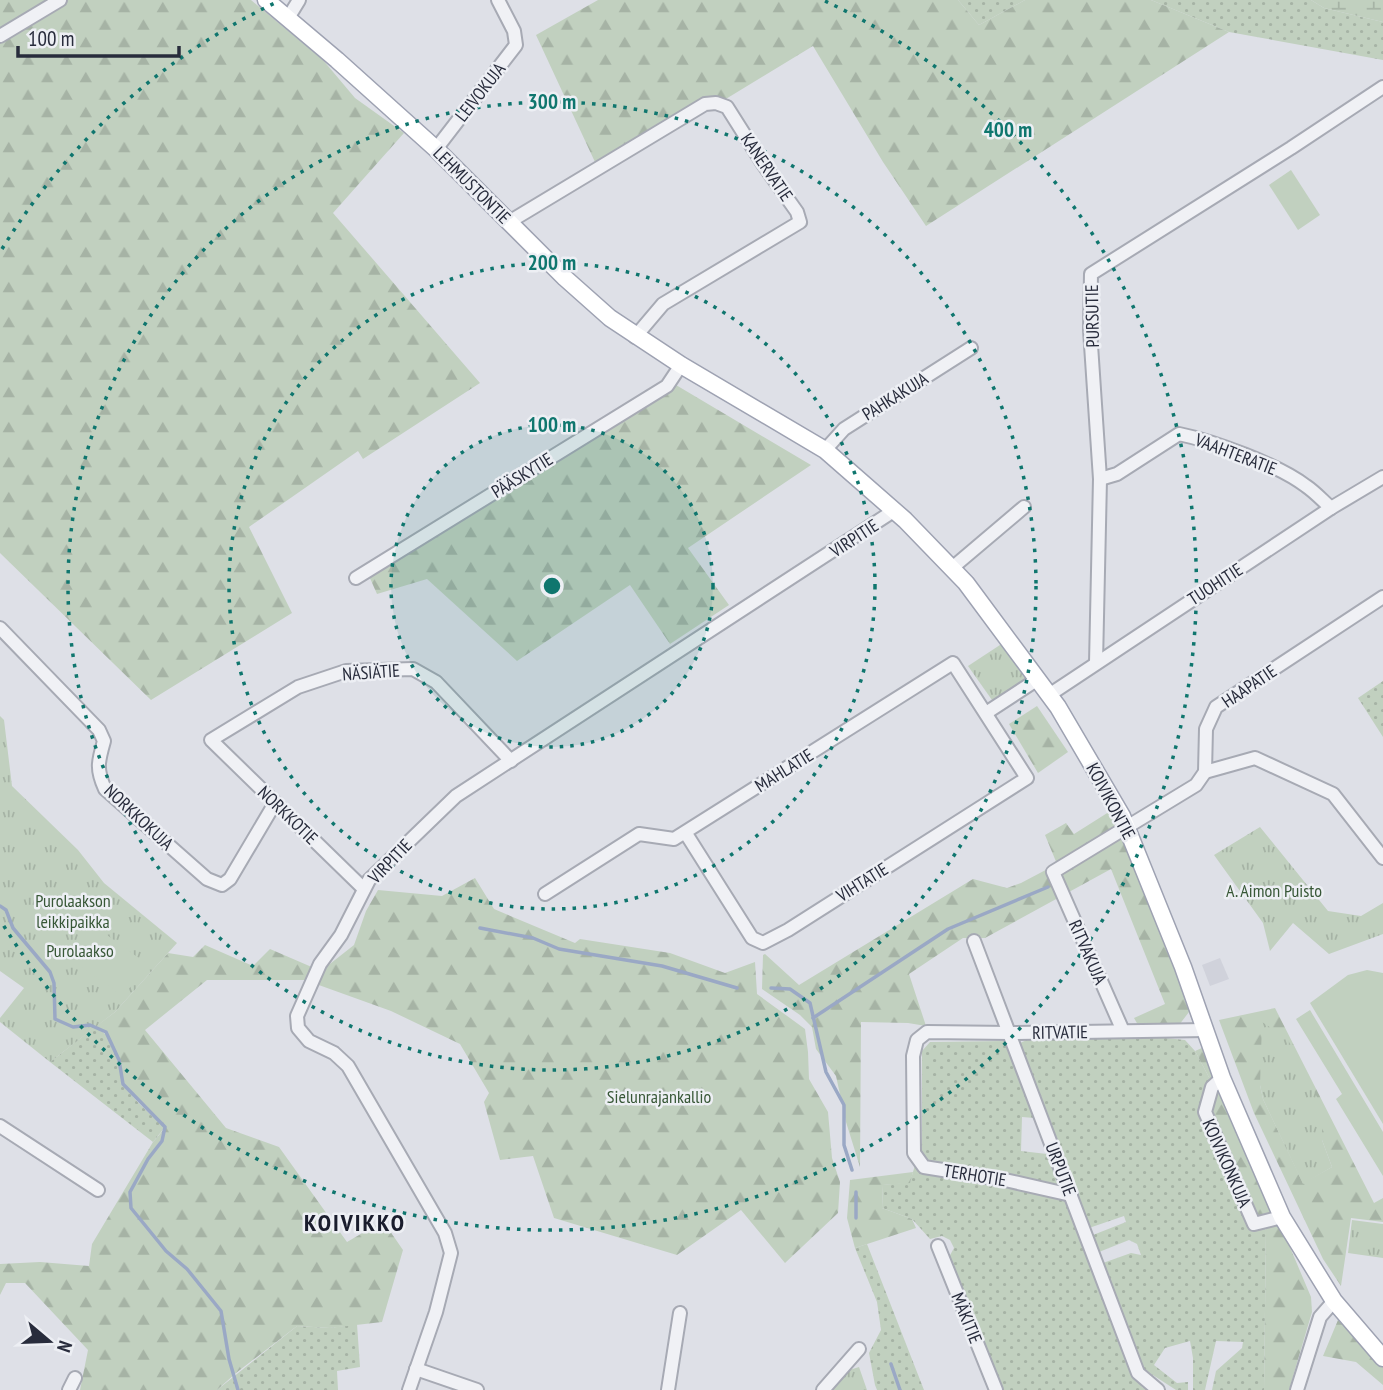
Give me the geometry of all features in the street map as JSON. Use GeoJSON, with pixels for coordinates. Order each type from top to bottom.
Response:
{"type":"FeatureCollection","features":[{"type":"Feature","properties":{"kind":"main road","name":"LEHMUSTONTIE"},"geometry":{"type":"LineString","coordinates":[[266,0],[436,149],[565,278],[610,318],[681,365]]}},
{"type":"Feature","properties":{"kind":"main road","name":"KOIVIKONTIE"},"geometry":{"type":"LineString","coordinates":[[681,365],[825,450],[895,510],[967,583],[1038,679],[1128,826],[1222,1078],[1282,1217],[1334,1301],[1383,1358]]}},
{"type":"Feature","properties":{"kind":"street"},"geometry":{"type":"LineString","coordinates":[[0,36],[60,0]]}},
{"type":"Feature","properties":{"kind":"street"},"geometry":{"type":"LineString","coordinates":[[288,18],[299,0]]}},
{"type":"Feature","properties":{"kind":"street","name":"LEIVOKUJA"},"geometry":{"type":"LineString","coordinates":[[436,149],[512,51],[516,39],[514,31],[498,0]]}},
{"type":"Feature","properties":{"kind":"street","name":"PURSUTIE"},"geometry":{"type":"LineString","coordinates":[[1096,663],[1100,479],[1090,330],[1091,274],[1383,87]]}},
{"type":"Feature","properties":{"kind":"street","name":"KANERVATIE"},"geometry":{"type":"LineString","coordinates":[[509,222],[705,104],[716,103],[727,107],[762,164],[797,212],[800,222],[663,304],[635,337]]}},
{"type":"Feature","properties":{"kind":"street","name":"PAHKAKUJA"},"geometry":{"type":"LineString","coordinates":[[825,450],[844,429],[971,348]]}},
{"type":"Feature","properties":{"kind":"street","name":"PÄÄSKYTIE"},"geometry":{"type":"LineString","coordinates":[[356,578],[667,386],[681,365]]}},
{"type":"Feature","properties":{"kind":"street","name":"VAAHTERATIE"},"geometry":{"type":"LineString","coordinates":[[1100,479],[1117,474],[1179,434],[1212,443],[1278,470],[1305,484],[1331,508]]}},
{"type":"Feature","properties":{"kind":"street","name":"TUOHITIE"},"geometry":{"type":"LineString","coordinates":[[1049,695],[1331,508],[1383,477]]}},
{"type":"Feature","properties":{"kind":"street"},"geometry":{"type":"LineString","coordinates":[[952,568],[1024,507]]}},
{"type":"Feature","properties":{"kind":"street","name":"VIRPITIE"},"geometry":{"type":"LineString","coordinates":[[409,1390],[436,1312],[451,1252],[445,1233],[348,1066],[334,1053],[309,1041],[298,1028],[297,1016],[320,964],[341,935],[369,880],[456,796],[895,510]]}},
{"type":"Feature","properties":{"kind":"street","name":"HAAPATIE"},"geometry":{"type":"LineString","coordinates":[[1205,772],[1206,729],[1216,708],[1383,597]]}},
{"type":"Feature","properties":{"kind":"street","name":"NORKKOKUJA"},"geometry":{"type":"LineString","coordinates":[[0,628],[99,730],[104,741],[98,773],[105,789],[207,879],[222,885],[230,879],[275,803]]}},
{"type":"Feature","properties":{"kind":"street","name":"MAHLATIE"},"geometry":{"type":"LineString","coordinates":[[545,894],[639,834],[674,839],[957,660],[995,728]]}},
{"type":"Feature","properties":{"kind":"street","name":"NÄSIÄTIE"},"geometry":{"type":"LineString","coordinates":[[211,740],[298,687],[346,671],[413,669],[436,682],[511,761]]}},
{"type":"Feature","properties":{"kind":"street"},"geometry":{"type":"LineString","coordinates":[[986,713],[1038,679]]}},
{"type":"Feature","properties":{"kind":"street","name":"VIHTATIE"},"geometry":{"type":"LineString","coordinates":[[685,832],[752,938],[759,943],[768,942],[1027,778],[995,728]]}},
{"type":"Feature","properties":{"kind":"street","name":"NORKKOTIE"},"geometry":{"type":"LineString","coordinates":[[211,740],[364,889]]}},
{"type":"Feature","properties":{"kind":"street"},"geometry":{"type":"LineString","coordinates":[[1128,826],[1196,785],[1205,772],[1255,758],[1333,794],[1383,858]]}},
{"type":"Feature","properties":{"kind":"street","name":"RITVAKUJA"},"geometry":{"type":"LineString","coordinates":[[1123,1031],[1053,872],[1128,826]]}},
{"type":"Feature","properties":{"kind":"street","name":"URPUTIE"},"geometry":{"type":"LineString","coordinates":[[974,940],[1138,1373],[1158,1390]]}},
{"type":"Feature","properties":{"kind":"street","name":"RITVATIE"},"geometry":{"type":"LineString","coordinates":[[917,1040],[927,1032],[1010,1034],[1206,1030]]}},
{"type":"Feature","properties":{"kind":"street","name":"TERHOTIE"},"geometry":{"type":"LineString","coordinates":[[917,1040],[913,1056],[914,1153],[924,1167],[1005,1180],[1071,1195]]}},
{"type":"Feature","properties":{"kind":"street","name":"KOIVIKONKUJA"},"geometry":{"type":"LineString","coordinates":[[1222,1078],[1212,1087],[1205,1112],[1211,1127],[1254,1224],[1282,1217]]}},
{"type":"Feature","properties":{"kind":"street"},"geometry":{"type":"LineString","coordinates":[[0,1126],[98,1190]]}},
{"type":"Feature","properties":{"kind":"street","name":"MÄKITIE"},"geometry":{"type":"LineString","coordinates":[[939,1246],[996,1390]]}},
{"type":"Feature","properties":{"kind":"street"},"geometry":{"type":"LineString","coordinates":[[1297,1390],[1320,1317],[1334,1301]]}},
{"type":"Feature","properties":{"kind":"street"},"geometry":{"type":"LineString","coordinates":[[671,1389],[680,1313]]}},
{"type":"Feature","properties":{"kind":"street"},"geometry":{"type":"LineString","coordinates":[[823,1390],[859,1349]]}},
{"type":"Feature","properties":{"kind":"street"},"geometry":{"type":"LineString","coordinates":[[415,1369],[477,1390]]}},
{"type":"Feature","properties":{"kind":"street"},"geometry":{"type":"LineString","coordinates":[[69,1390],[75,1378]]}},
{"type":"Feature","properties":{"kind":"shaded area"},"geometry":{"type":"Polygon","coordinates":[[[1220,958],[1229,979],[1210,986],[1202,965],[1220,958]]]}},
{"type":"Feature","properties":{"kind":"green space"},"geometry":{"type":"Polygon","coordinates":[[[0,0],[251,0],[323,60],[355,98],[404,133],[333,213],[480,383],[363,459],[358,451],[249,527],[292,613],[151,700],[0,553],[0,0]]]}},
{"type":"Feature","properties":{"kind":"green space"},"geometry":{"type":"Polygon","coordinates":[[[598,0],[958,0],[979,25],[1025,0],[1151,0],[1229,32],[926,226],[883,162],[813,46],[601,175],[536,35],[598,0]]]}},
{"type":"Feature","properties":{"kind":"green space"},"geometry":{"type":"Polygon","coordinates":[[[958,0],[1025,0],[979,25],[958,0]]]}},
{"type":"Feature","properties":{"kind":"green space"},"geometry":{"type":"Polygon","coordinates":[[[1151,0],[1311,0],[1324,8],[1383,22],[1383,60],[1229,32],[1151,0]]]}},
{"type":"Feature","properties":{"kind":"green space"},"geometry":{"type":"Polygon","coordinates":[[[1311,0],[1383,0],[1383,22],[1324,8],[1311,0]]]}},
{"type":"Feature","properties":{"kind":"green space"},"geometry":{"type":"Polygon","coordinates":[[[1291,170],[1320,215],[1298,230],[1269,185],[1291,170]]]}},
{"type":"Feature","properties":{"kind":"green space"},"geometry":{"type":"Polygon","coordinates":[[[676,385],[811,465],[688,548],[729,605],[670,644],[630,585],[517,661],[427,579],[377,594],[369,576],[676,385]]]}},
{"type":"Feature","properties":{"kind":"green space"},"geometry":{"type":"Polygon","coordinates":[[[1003,643],[1027,678],[992,700],[968,666],[1003,643]]]}},
{"type":"Feature","properties":{"kind":"green space"},"geometry":{"type":"Polygon","coordinates":[[[1383,681],[1383,737],[1358,698],[1383,681]]]}},
{"type":"Feature","properties":{"kind":"green space"},"geometry":{"type":"Polygon","coordinates":[[[1037,706],[1068,752],[1038,773],[1009,724],[1037,706]]]}},
{"type":"Feature","properties":{"kind":"green space","name":"Purolaakso"},"geometry":{"type":"Polygon","coordinates":[[[0,716],[4,720],[12,786],[78,850],[104,883],[177,943],[115,1012],[50,1062],[0,1022],[0,1018],[24,988],[0,971],[0,716]]]}},
{"type":"Feature","properties":{"kind":"green space"},"geometry":{"type":"Polygon","coordinates":[[[1112,810],[1123,825],[1205,1046],[1311,1297],[1312,1312],[1289,1390],[1264,1390],[1266,1230],[1254,1220],[1210,1112],[1211,1081],[1195,1051],[1202,1048],[1189,1012],[1179,1025],[1138,1025],[1134,1018],[1165,1004],[1111,869],[985,938],[963,938],[909,974],[926,1026],[861,1022],[860,1167],[836,1076],[816,1049],[812,1027],[800,1015],[762,989],[763,955],[799,985],[973,879],[1007,888],[1057,864],[1045,835],[1066,823],[1074,834],[1112,810]]]}},
{"type":"Feature","properties":{"kind":"green space","name":"A. Aimon Puisto"},"geometry":{"type":"Polygon","coordinates":[[[1260,827],[1328,911],[1361,916],[1383,903],[1383,934],[1329,954],[1293,923],[1270,951],[1263,923],[1214,855],[1260,827]]]}},
{"type":"Feature","properties":{"kind":"green space","name":"Sielunrajankallio"},"geometry":{"type":"Polygon","coordinates":[[[475,878],[494,909],[575,943],[580,939],[670,953],[725,973],[755,962],[757,994],[805,1029],[809,1079],[828,1112],[832,1158],[840,1182],[838,1213],[785,1263],[741,1210],[677,1255],[554,1218],[533,1156],[500,1160],[484,1102],[489,1093],[460,1044],[391,1011],[316,984],[326,967],[354,945],[366,911],[378,890],[442,896],[475,878]]]}},
{"type":"Feature","properties":{"kind":"green space"},"geometry":{"type":"Polygon","coordinates":[[[96,927],[147,964],[123,997],[72,959],[96,927]]]}},
{"type":"Feature","properties":{"kind":"green space"},"geometry":{"type":"Polygon","coordinates":[[[205,945],[253,966],[270,949],[314,968],[307,980],[207,980],[145,1030],[226,1128],[279,1147],[347,1242],[383,1221],[403,1250],[382,1322],[330,1328],[297,1326],[217,1390],[80,1390],[88,1350],[25,1283],[6,1283],[0,1295],[0,1264],[40,1262],[89,1266],[92,1244],[153,1142],[165,1128],[123,1084],[119,1060],[106,1032],[95,1027],[115,1012],[168,953],[193,957],[205,945]]]}},
{"type":"Feature","properties":{"kind":"green space"},"geometry":{"type":"Polygon","coordinates":[[[1367,970],[1383,973],[1383,1124],[1310,1003],[1348,975],[1367,970]]]}},
{"type":"Feature","properties":{"kind":"green space"},"geometry":{"type":"Polygon","coordinates":[[[1275,1008],[1374,1203],[1383,1198],[1383,1222],[1351,1218],[1341,1286],[1323,1259],[1254,1113],[1219,1020],[1275,1008]],[[1260,1085],[1263,1099],[1303,1183],[1332,1167],[1322,1140],[1322,1107],[1260,1085]]]}},
{"type":"Feature","properties":{"kind":"green space"},"geometry":{"type":"Polygon","coordinates":[[[1310,1010],[1383,1132],[1383,1176],[1336,1099],[1342,1094],[1296,1019],[1310,1010]]]}},
{"type":"Feature","properties":{"kind":"green space"},"geometry":{"type":"Polygon","coordinates":[[[1262,1022],[1287,1038],[1322,1107],[1322,1140],[1332,1167],[1303,1184],[1263,1099],[1260,1085],[1262,1022]]]}},
{"type":"Feature","properties":{"kind":"green space"},"geometry":{"type":"Polygon","coordinates":[[[95,1027],[103,1032],[112,1044],[121,1075],[131,1094],[165,1127],[153,1142],[50,1062],[95,1027]]]}},
{"type":"Feature","properties":{"kind":"green space"},"geometry":{"type":"Polygon","coordinates":[[[1146,1036],[1185,1040],[1195,1051],[1211,1081],[1254,1220],[1266,1230],[1264,1390],[1212,1390],[1216,1371],[1242,1348],[1243,1342],[1216,1341],[1205,1390],[1193,1390],[1190,1341],[1165,1348],[1154,1365],[1177,1383],[1188,1382],[1188,1390],[1176,1390],[1142,1368],[1103,1263],[1131,1253],[1141,1255],[1137,1244],[1129,1240],[1099,1252],[1093,1235],[1126,1222],[1124,1216],[1089,1228],[1020,1043],[1029,1039],[1146,1036]]]}},
{"type":"Feature","properties":{"kind":"green space"},"geometry":{"type":"Polygon","coordinates":[[[1006,1041],[1034,1118],[1022,1117],[1021,1151],[1047,1154],[1142,1387],[1147,1390],[1002,1390],[949,1257],[954,1248],[950,1240],[942,1236],[930,1239],[912,1219],[882,1208],[883,1185],[910,1182],[922,1142],[922,1051],[930,1042],[1006,1041]]]}},
{"type":"Feature","properties":{"kind":"green space"},"geometry":{"type":"Polygon","coordinates":[[[913,1172],[910,1183],[883,1185],[882,1208],[912,1219],[916,1228],[855,1248],[847,1218],[850,1180],[913,1172]]]}},
{"type":"Feature","properties":{"kind":"green space"},"geometry":{"type":"Polygon","coordinates":[[[1352,1220],[1383,1224],[1383,1258],[1348,1253],[1352,1220]]]}},
{"type":"Feature","properties":{"kind":"green space"},"geometry":{"type":"Polygon","coordinates":[[[867,1244],[924,1390],[877,1390],[875,1385],[869,1353],[881,1330],[877,1302],[855,1248],[867,1244]]]}},
{"type":"Feature","properties":{"kind":"green space"},"geometry":{"type":"Polygon","coordinates":[[[1338,1320],[1383,1367],[1383,1385],[1356,1362],[1323,1356],[1338,1320]]]}},
{"type":"Feature","properties":{"kind":"green space"},"geometry":{"type":"Polygon","coordinates":[[[357,1324],[360,1367],[337,1371],[338,1390],[217,1390],[297,1326],[330,1328],[357,1324]]]}},
{"type":"Feature","properties":{"kind":"green space"},"geometry":{"type":"Polygon","coordinates":[[[859,1367],[867,1390],[828,1390],[843,1372],[859,1367]]]}},
{"type":"Feature","properties":{"kind":"waterway"},"geometry":{"type":"LineString","coordinates":[[813,1018],[948,929],[1048,887]]}},
{"type":"Feature","properties":{"kind":"waterway"},"geometry":{"type":"LineString","coordinates":[[0,906],[6,910],[13,928],[50,972],[54,983],[55,1019],[73,1027],[90,1025],[106,1032],[119,1060],[123,1084],[165,1127],[162,1141],[148,1159],[130,1192],[131,1208],[221,1311],[229,1359],[238,1390]]}},
{"type":"Feature","properties":{"kind":"waterway"},"geometry":{"type":"LineString","coordinates":[[480,928],[533,938],[559,949],[662,966],[737,988]]}},
{"type":"Feature","properties":{"kind":"waterway"},"geometry":{"type":"LineString","coordinates":[[771,988],[790,989],[810,1003],[826,1072],[844,1105],[844,1145],[852,1170]]}},
{"type":"Feature","properties":{"kind":"waterway"},"geometry":{"type":"LineString","coordinates":[[856,1192],[856,1218]]}},
{"type":"Feature","properties":{"kind":"waterway"},"geometry":{"type":"LineString","coordinates":[[891,1364],[900,1390]]}},
{"type":"Feature","properties":{"kind":"district","name":"KOIVIKKO"},"geometry":{"type":"Point","coordinates":[355,1222]}},
{"type":"Feature","properties":{"kind":"park label","name":"Purolaakson leikkipaikka"},"geometry":{"type":"Point","coordinates":[73,910]}}]}
